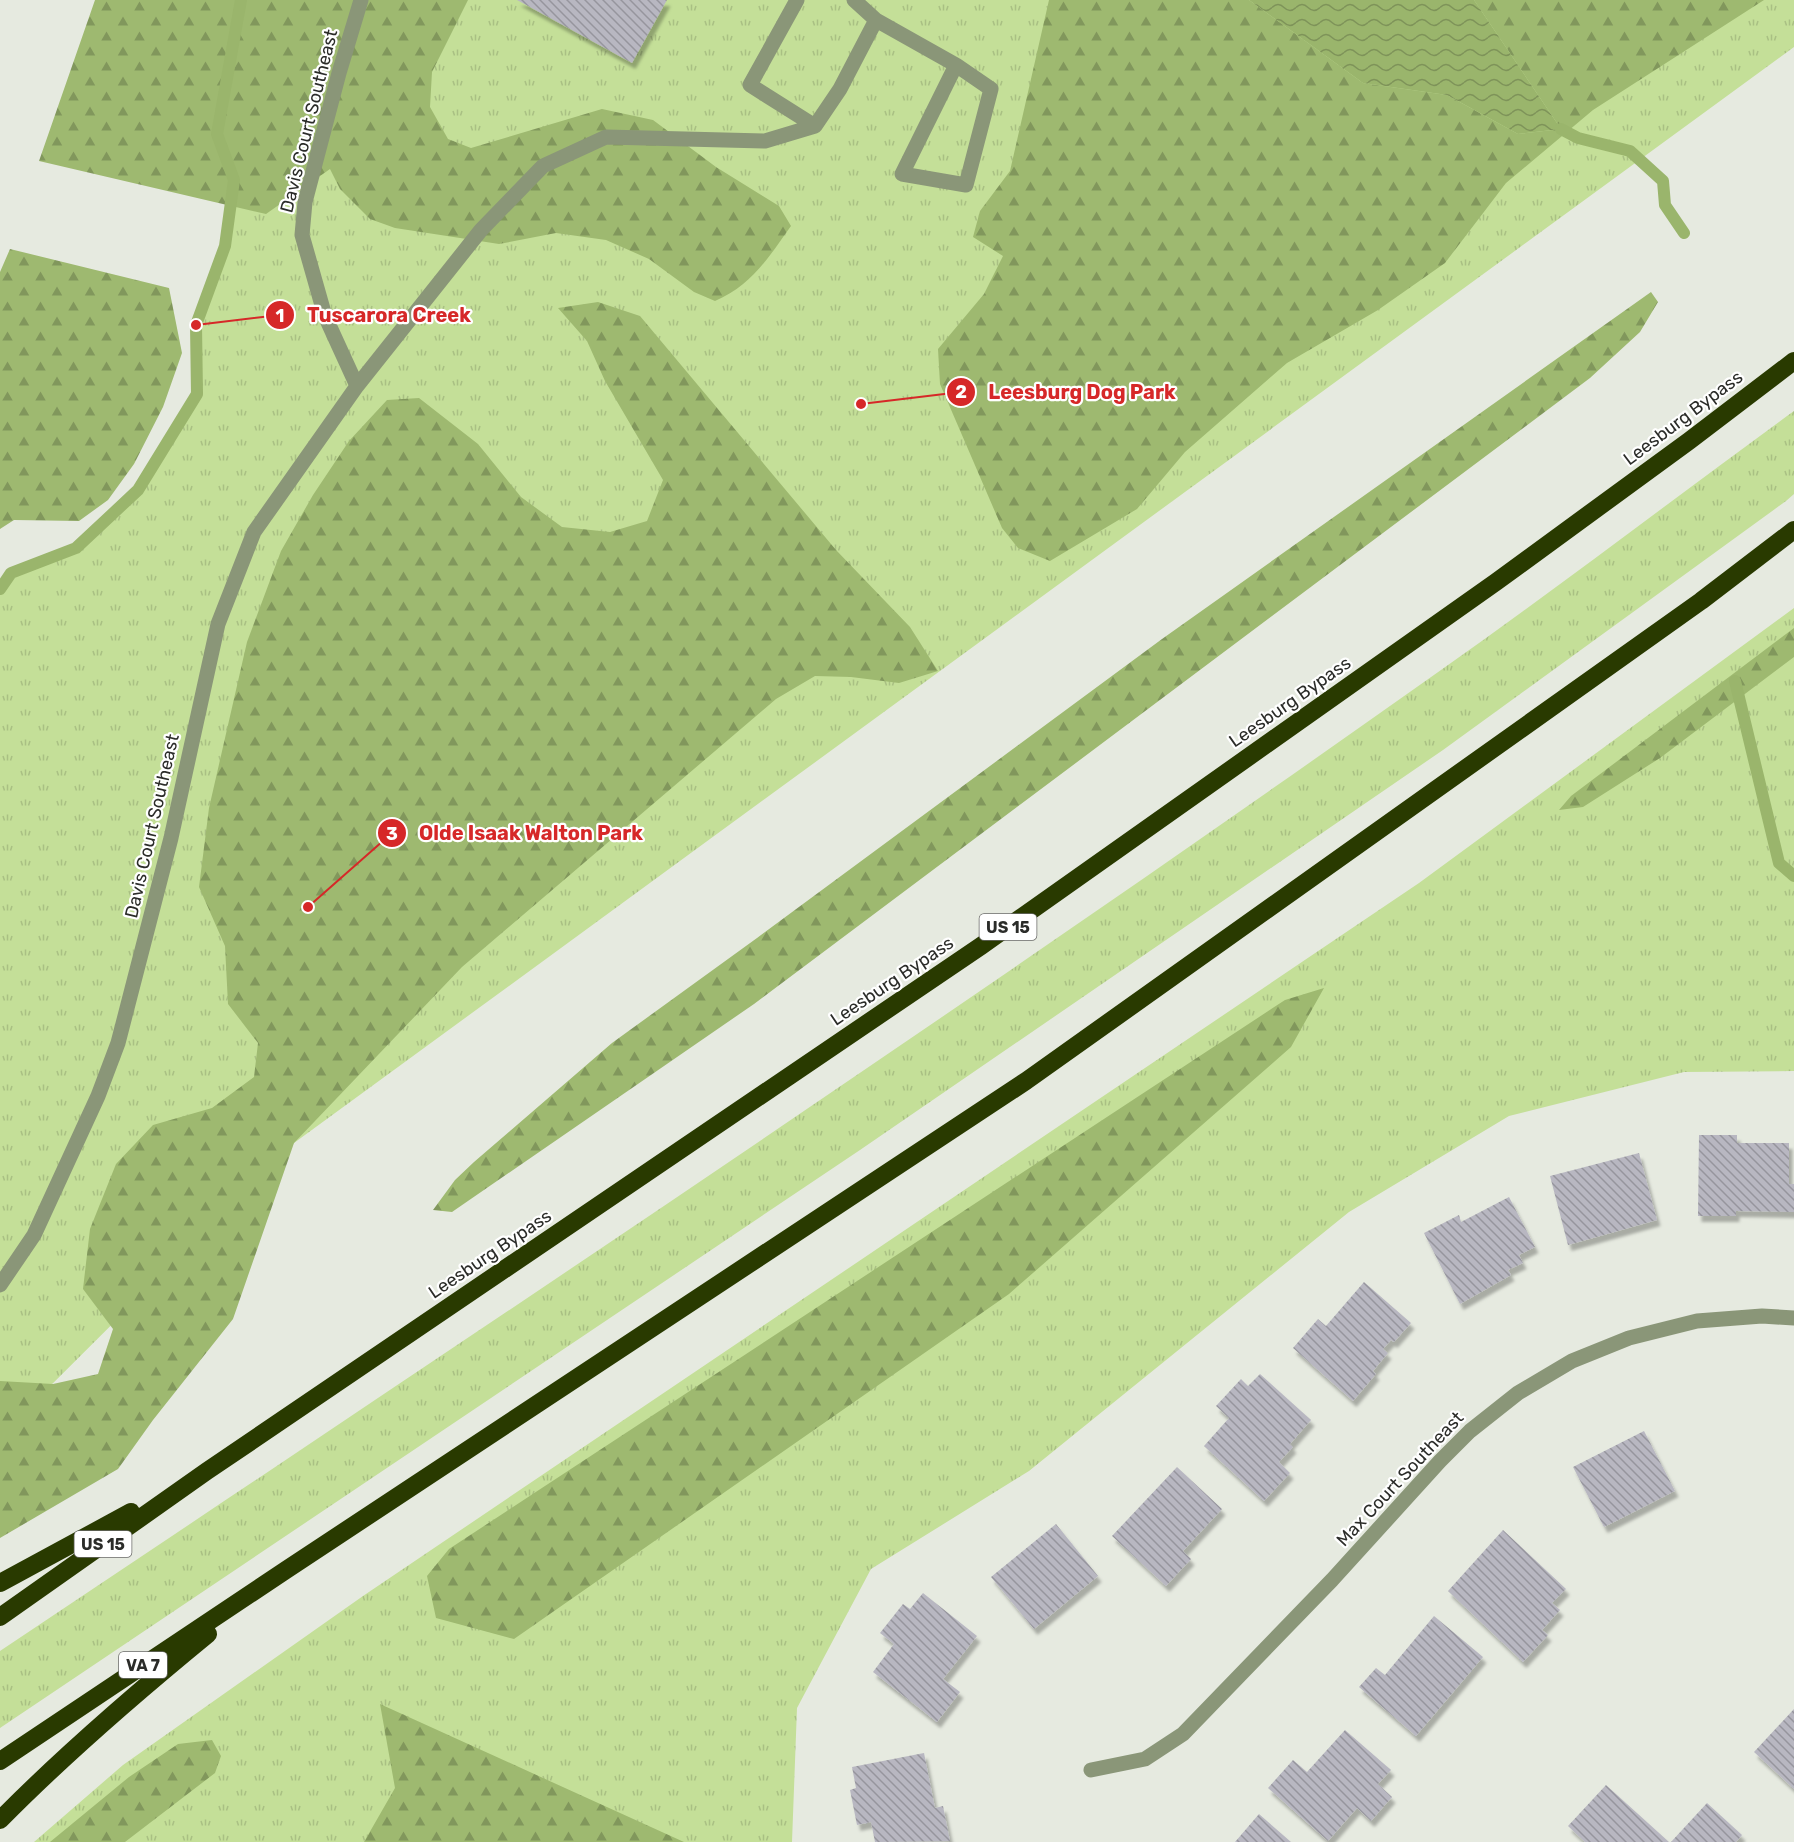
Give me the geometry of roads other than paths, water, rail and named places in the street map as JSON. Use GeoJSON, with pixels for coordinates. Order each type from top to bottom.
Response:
{"type":"FeatureCollection","features":[{"type":"Feature","properties":{"kind":"highway","name":"Leesburg Bypass"},"geometry":{"type":"LineString","coordinates":[[0,1617],[207,1471],[991,940],[1486,588],[1689,441],[1794,361]]}},
{"type":"Feature","properties":{"kind":"highway"},"geometry":{"type":"LineString","coordinates":[[0,1820],[46,1773],[112,1714],[286,1570],[1026,1081],[1701,601],[1794,530]]}},
{"type":"Feature","properties":{"kind":"highway"},"geometry":{"type":"LineString","coordinates":[[0,1583],[207,1471]]}},
{"type":"Feature","properties":{"kind":"highway","name":"VA 7"},"geometry":{"type":"LineString","coordinates":[[0,1761],[286,1570]]}},
{"type":"Feature","properties":{"kind":"street","name":"Davis Court Southeast"},"geometry":{"type":"LineString","coordinates":[[357,386],[325,316],[302,235],[306,202],[339,73],[361,0]]}},
{"type":"Feature","properties":{"kind":"street"},"geometry":{"type":"LineString","coordinates":[[797,0],[750,85],[815,126],[840,89],[876,20]]}},
{"type":"Feature","properties":{"kind":"street"},"geometry":{"type":"LineString","coordinates":[[854,0],[876,20],[956,65],[991,89],[966,185],[902,174],[956,65]]}},
{"type":"Feature","properties":{"kind":"street","name":"Davis Court Southeast"},"geometry":{"type":"LineString","coordinates":[[0,1285],[34,1235],[98,1096],[118,1043],[171,838],[218,624],[254,532],[357,386],[481,230],[543,166],[606,137],[765,141],[815,126]]}},
{"type":"Feature","properties":{"kind":"street","name":"Max Court Southeast"},"geometry":{"type":"LineString","coordinates":[[1091,1770],[1145,1759],[1184,1734],[1332,1580],[1440,1461],[1470,1431],[1518,1393],[1572,1361],[1629,1338],[1697,1321],[1762,1316],[1794,1318]]}},
{"type":"Feature","properties":{"kind":"water"},"geometry":{"type":"Polygon","coordinates":[[[1249,0],[1474,0],[1561,129],[1518,134],[1447,95],[1363,83],[1249,0]]]}},
{"type":"Feature","properties":{"kind":"waterway"},"geometry":{"type":"LineString","coordinates":[[0,589],[11,573],[76,548],[138,490],[197,394],[196,325],[225,246],[234,180],[217,134],[241,0]]}},
{"type":"Feature","properties":{"kind":"waterway"},"geometry":{"type":"LineString","coordinates":[[1561,129],[1578,138],[1630,151],[1663,181],[1665,205],[1684,233]]}},
{"type":"Feature","properties":{"kind":"waterway"},"geometry":{"type":"LineString","coordinates":[[1735,681],[1779,863],[1794,876]]}},
{"type":"Feature","properties":{"kind":"place","name":"Tuscarora Creek"},"geometry":{"type":"Point","coordinates":[196,325]}},
{"type":"Feature","properties":{"kind":"place","name":"Leesburg Dog Park"},"geometry":{"type":"Point","coordinates":[861,404]}},
{"type":"Feature","properties":{"kind":"place","name":"Olde Isaak Walton Park"},"geometry":{"type":"Point","coordinates":[308,907]}}]}
